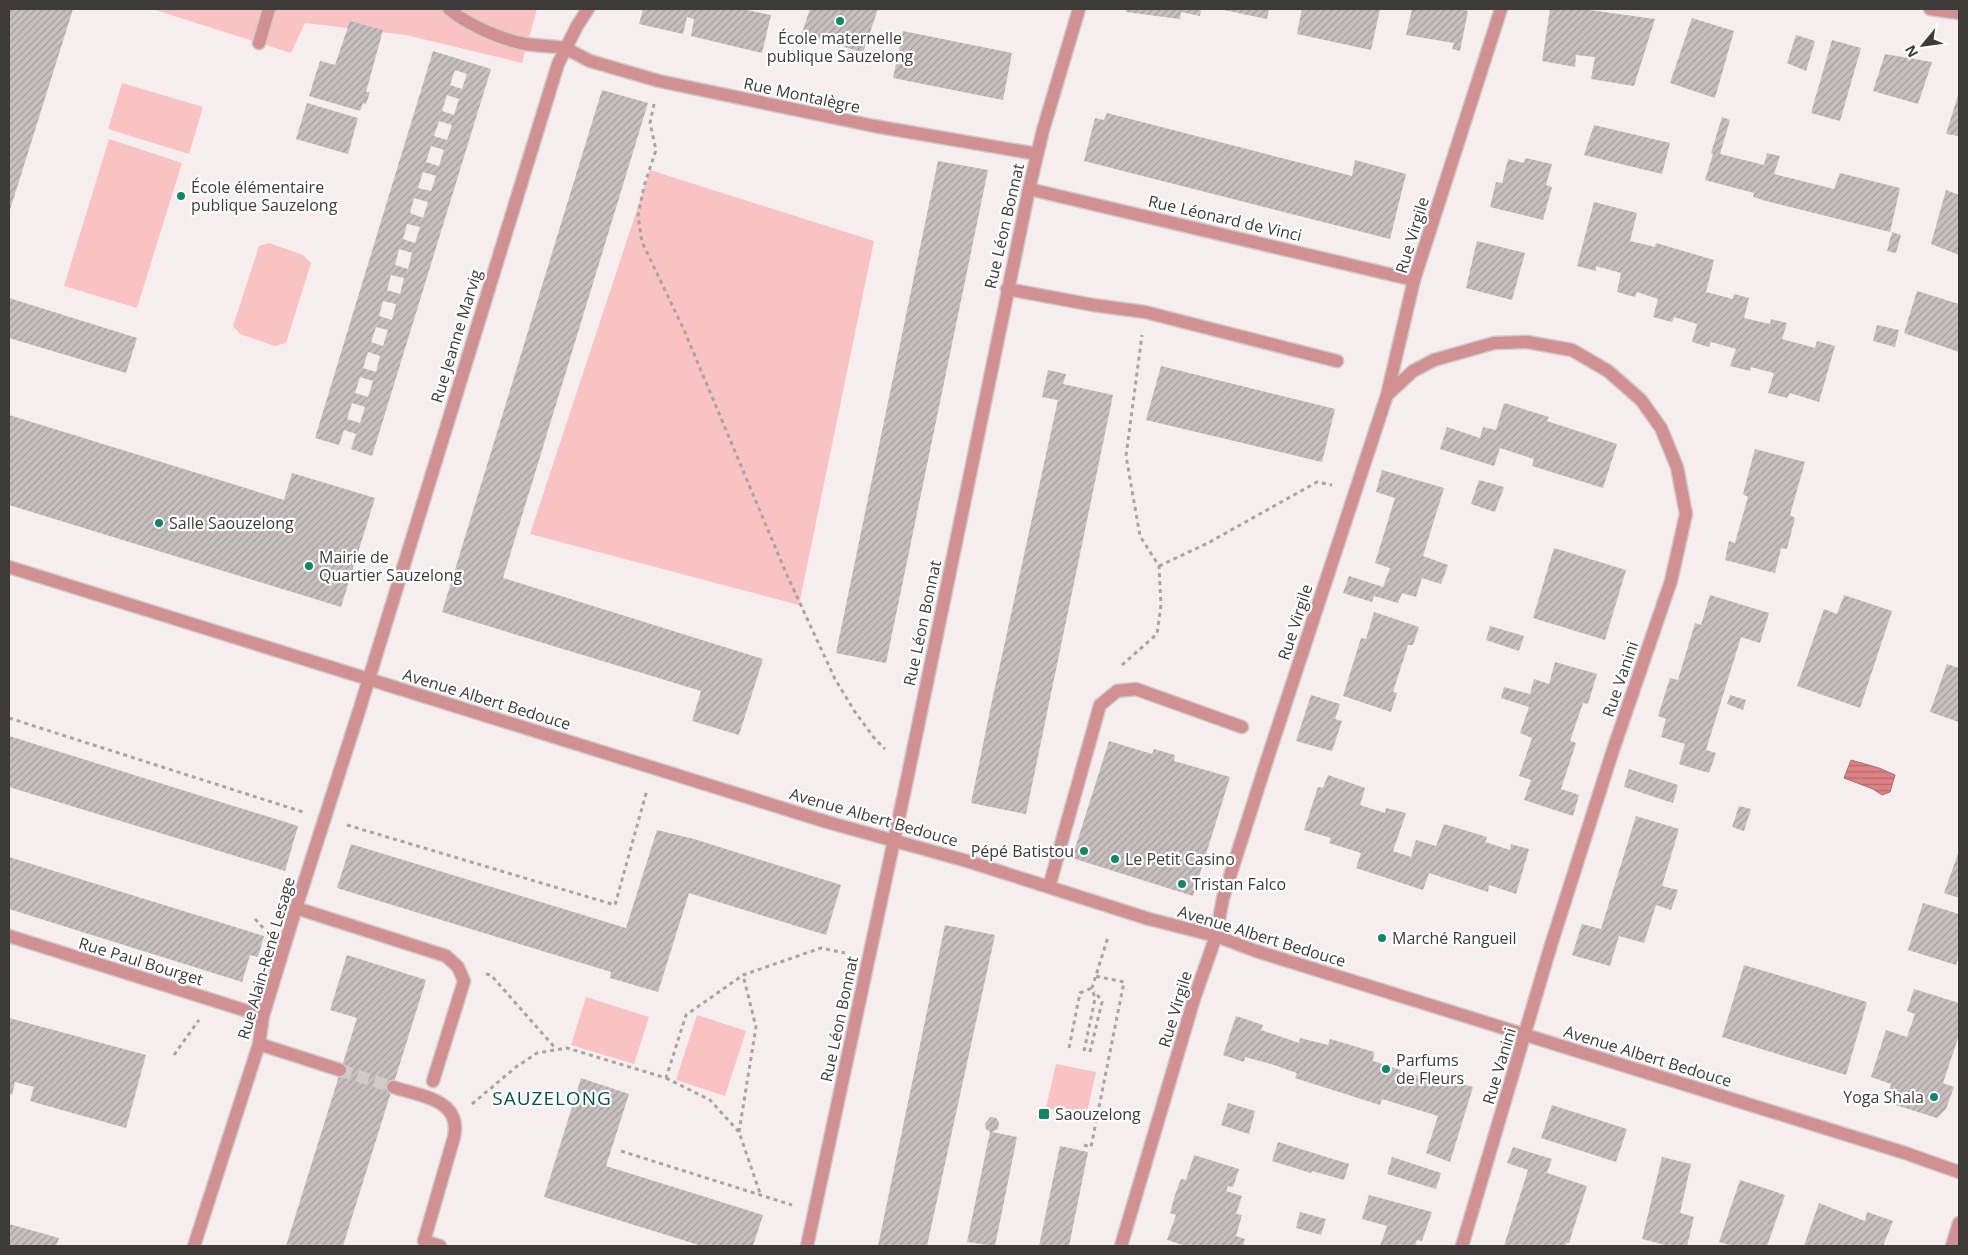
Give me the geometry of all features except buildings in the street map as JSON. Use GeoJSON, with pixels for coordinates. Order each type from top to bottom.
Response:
{"type":"FeatureCollection","features":[{"type":"Feature","properties":{"kind":"street"},"geometry":{"type":"LineString","coordinates":[[259,43],[269,9]]}},
{"type":"Feature","properties":{"kind":"street"},"geometry":{"type":"LineString","coordinates":[[450,9],[458,17],[510,39],[526,44],[565,48]]}},
{"type":"Feature","properties":{"kind":"street","name":"Rue Jeanne Marvig"},"geometry":{"type":"LineString","coordinates":[[368,679],[558,64],[565,48],[588,9]]}},
{"type":"Feature","properties":{"kind":"street","name":"Rue Léon Bonnat"},"geometry":{"type":"LineString","coordinates":[[807,1246],[1028,188],[1079,9]]}},
{"type":"Feature","properties":{"kind":"street","name":"Rue Virgile"},"geometry":{"type":"LineString","coordinates":[[1121,1246],[1194,999],[1216,936],[1223,898],[1387,395],[1414,280],[1501,9]]}},
{"type":"Feature","properties":{"kind":"street"},"geometry":{"type":"LineString","coordinates":[[1930,9],[1959,13]]}},
{"type":"Feature","properties":{"kind":"street","name":"Rue Montalègre"},"geometry":{"type":"LineString","coordinates":[[565,48],[590,61],[659,82],[874,126],[1037,154]]}},
{"type":"Feature","properties":{"kind":"street","name":"Rue Léonard de Vinci"},"geometry":{"type":"LineString","coordinates":[[1028,188],[1414,280]]}},
{"type":"Feature","properties":{"kind":"street"},"geometry":{"type":"LineString","coordinates":[[1007,289],[1093,305],[1145,312],[1337,361]]}},
{"type":"Feature","properties":{"kind":"street","name":"Rue Vanini"},"geometry":{"type":"LineString","coordinates":[[1387,395],[1413,371],[1434,360],[1494,343],[1527,342],[1572,350],[1608,372],[1641,400],[1661,428],[1677,467],[1686,514],[1671,581],[1613,750],[1551,945],[1526,1035],[1462,1246]]}},
{"type":"Feature","properties":{"kind":"street","name":"Avenue Albert Bedouce"},"geometry":{"type":"LineString","coordinates":[[9,567],[827,822],[967,861],[1149,919],[1216,936],[1256,951],[1905,1153],[1959,1172]]}},
{"type":"Feature","properties":{"kind":"street","name":"Rue Alain-René Lesage"},"geometry":{"type":"LineString","coordinates":[[194,1246],[259,1044],[263,1016],[368,679]]}},
{"type":"Feature","properties":{"kind":"street"},"geometry":{"type":"LineString","coordinates":[[1049,887],[1100,705],[1117,691],[1136,689],[1242,727]]}},
{"type":"Feature","properties":{"kind":"street"},"geometry":{"type":"LineString","coordinates":[[296,908],[446,956],[458,967],[464,981],[432,1081]]}},
{"type":"Feature","properties":{"kind":"street","name":"Rue Paul Bourget"},"geometry":{"type":"LineString","coordinates":[[9,936],[263,1016]]}},
{"type":"Feature","properties":{"kind":"street"},"geometry":{"type":"LineString","coordinates":[[259,1044],[340,1070]]}},
{"type":"Feature","properties":{"kind":"street"},"geometry":{"type":"LineString","coordinates":[[393,1087],[446,1105],[454,1115],[456,1126],[454,1137],[423,1244],[440,1246]]}},
{"type":"Feature","properties":{"kind":"street"},"geometry":{"type":"LineString","coordinates":[[1952,1246],[1959,1223]]}},
{"type":"Feature","properties":{"kind":"path"},"geometry":{"type":"LineString","coordinates":[[659,82],[650,122],[656,150],[644,186],[638,216],[642,242],[684,330],[786,573],[835,679],[875,739],[885,750]]}},
{"type":"Feature","properties":{"kind":"path"},"geometry":{"type":"LineString","coordinates":[[1120,667],[1157,634],[1161,605],[1159,566],[1140,536],[1126,456],[1145,312]]}},
{"type":"Feature","properties":{"kind":"path"},"geometry":{"type":"LineString","coordinates":[[1159,566],[1208,543],[1317,482],[1355,490]]}},
{"type":"Feature","properties":{"kind":"path"},"geometry":{"type":"LineString","coordinates":[[9,718],[324,818],[615,905],[643,807]]}},
{"type":"Feature","properties":{"kind":"path"},"geometry":{"type":"LineString","coordinates":[[255,919],[266,930]]}},
{"type":"Feature","properties":{"kind":"path"},"geometry":{"type":"LineString","coordinates":[[1084,1050],[1095,999],[1092,988],[1108,937]]}},
{"type":"Feature","properties":{"kind":"path"},"geometry":{"type":"LineString","coordinates":[[666,1078],[686,1015],[743,975],[821,948],[868,958]]}},
{"type":"Feature","properties":{"kind":"path"},"geometry":{"type":"LineString","coordinates":[[458,967],[491,975],[556,1050]]}},
{"type":"Feature","properties":{"kind":"path"},"geometry":{"type":"LineString","coordinates":[[738,1132],[756,1027],[743,975]]}},
{"type":"Feature","properties":{"kind":"path"},"geometry":{"type":"LineString","coordinates":[[1084,1145],[1091,1147],[1124,982],[1095,976]]}},
{"type":"Feature","properties":{"kind":"path"},"geometry":{"type":"LineString","coordinates":[[1069,1048],[1080,993],[1092,988]]}},
{"type":"Feature","properties":{"kind":"path"},"geometry":{"type":"LineString","coordinates":[[1090,1052],[1102,1002],[1092,988]]}},
{"type":"Feature","properties":{"kind":"path"},"geometry":{"type":"LineString","coordinates":[[174,1054],[199,1021]]}},
{"type":"Feature","properties":{"kind":"path"},"geometry":{"type":"LineString","coordinates":[[454,1115],[479,1100],[516,1067],[537,1053],[566,1048],[666,1078],[710,1100],[738,1132],[761,1196]]}},
{"type":"Feature","properties":{"kind":"path"},"geometry":{"type":"LineString","coordinates":[[621,1151],[794,1206]]}},
{"type":"Feature","properties":{"kind":"shaded area"},"geometry":{"type":"Polygon","coordinates":[[[152,9],[537,9],[522,63],[406,35],[305,23],[291,53],[152,9]]]}},
{"type":"Feature","properties":{"kind":"shaded area"},"geometry":{"type":"Polygon","coordinates":[[[122,83],[203,107],[189,154],[108,129],[122,83]]]}},
{"type":"Feature","properties":{"kind":"shaded area"},"geometry":{"type":"Polygon","coordinates":[[[109,139],[182,163],[137,308],[64,286],[109,139]]]}},
{"type":"Feature","properties":{"kind":"shaded area"},"geometry":{"type":"Polygon","coordinates":[[[650,170],[874,241],[799,605],[530,534],[650,170]]]}},
{"type":"Feature","properties":{"kind":"shaded area"},"geometry":{"type":"Polygon","coordinates":[[[269,243],[303,255],[311,263],[286,343],[275,346],[240,334],[233,326],[259,246],[269,243]]]}},
{"type":"Feature","properties":{"kind":"shaded area"},"geometry":{"type":"Polygon","coordinates":[[[1851,760],[1895,775],[1890,792],[1882,795],[1873,789],[1844,778],[1851,760]]]}},
{"type":"Feature","properties":{"kind":"shaded area"},"geometry":{"type":"Polygon","coordinates":[[[586,997],[649,1017],[634,1064],[571,1045],[586,997]]]}},
{"type":"Feature","properties":{"kind":"shaded area"},"geometry":{"type":"Polygon","coordinates":[[[697,1015],[746,1031],[725,1096],[676,1080],[697,1015]]]}},
{"type":"Feature","properties":{"kind":"shaded area"},"geometry":{"type":"Polygon","coordinates":[[[1056,1064],[1096,1072],[1086,1117],[1046,1108],[1056,1064]]]}},
{"type":"Feature","properties":{"kind":"tunnel"},"geometry":{"type":"LineString","coordinates":[[340,1070],[393,1087]]}},
{"type":"Feature","properties":{"kind":"place","name":"École maternelle publique Sauzelong"},"geometry":{"type":"Point","coordinates":[840,21]}},
{"type":"Feature","properties":{"kind":"place","name":"École élémentaire publique Sauzelong"},"geometry":{"type":"Point","coordinates":[181,196]}},
{"type":"Feature","properties":{"kind":"place","name":"Salle Saouzelong"},"geometry":{"type":"Point","coordinates":[159,523]}},
{"type":"Feature","properties":{"kind":"place","name":"Mairie de Quartier Sauzelong"},"geometry":{"type":"Point","coordinates":[309,566]}},
{"type":"Feature","properties":{"kind":"place","name":"Pépé Batistou"},"geometry":{"type":"Point","coordinates":[1084,851]}},
{"type":"Feature","properties":{"kind":"place","name":"Le Petit Casino"},"geometry":{"type":"Point","coordinates":[1115,859]}},
{"type":"Feature","properties":{"kind":"place","name":"Tristan Falco"},"geometry":{"type":"Point","coordinates":[1182,884]}},
{"type":"Feature","properties":{"kind":"place","name":"Marché Rangueil"},"geometry":{"type":"Point","coordinates":[1382,938]}},
{"type":"Feature","properties":{"kind":"place","name":"Parfums de Fleurs"},"geometry":{"type":"Point","coordinates":[1386,1069]}},
{"type":"Feature","properties":{"kind":"place","name":"Yoga Shala"},"geometry":{"type":"Point","coordinates":[1934,1097]}},
{"type":"Feature","properties":{"kind":"place","name":"Saouzelong"},"geometry":{"type":"Point","coordinates":[1044,1114]}},
{"type":"Feature","properties":{"kind":"district","name":"SAUZELONG"},"geometry":{"type":"Point","coordinates":[552,1098]}}]}
